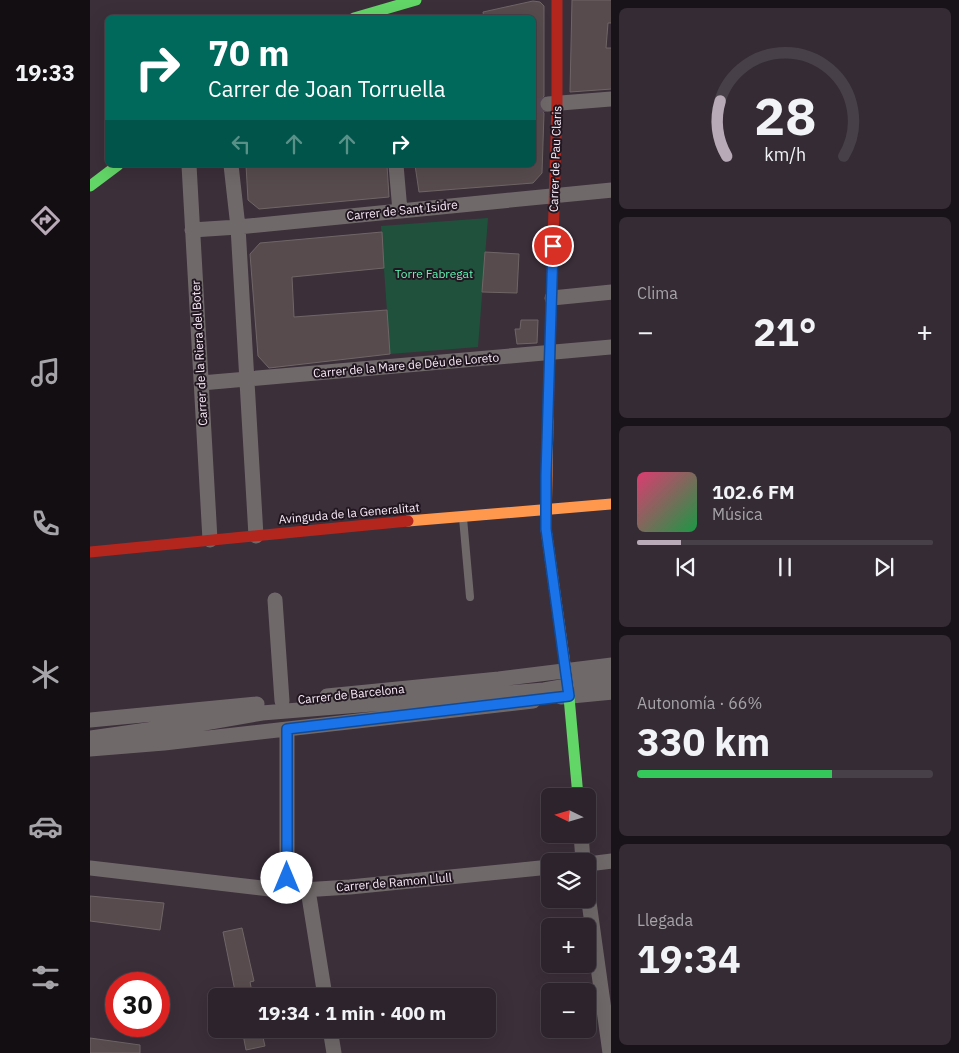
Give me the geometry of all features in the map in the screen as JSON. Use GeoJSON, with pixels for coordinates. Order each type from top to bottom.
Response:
{"type":"FeatureCollection","features":[{"type":"Feature","properties":{"kind":"street"},"geometry":{"type":"LineString","coordinates":[[364,15],[416,0]]}},
{"type":"Feature","properties":{"kind":"street","name":"Carrer de Pau Claris"},"geometry":{"type":"LineString","coordinates":[[557,0],[552,104],[554,195],[546,529],[568,684],[577,788]]}},
{"type":"Feature","properties":{"kind":"street"},"geometry":{"type":"LineString","coordinates":[[552,104],[611,99]]}},
{"type":"Feature","properties":{"kind":"street"},"geometry":{"type":"LineString","coordinates":[[90,186],[115,167]]}},
{"type":"Feature","properties":{"kind":"street","name":"Carrer de la Riera del Boter"},"geometry":{"type":"LineString","coordinates":[[189,167],[210,540]]}},
{"type":"Feature","properties":{"kind":"street"},"geometry":{"type":"LineString","coordinates":[[231,167],[238,227],[256,536]]}},
{"type":"Feature","properties":{"kind":"street"},"geometry":{"type":"LineString","coordinates":[[396,167],[400,210]]}},
{"type":"Feature","properties":{"kind":"street","name":"Carrer de Sant Isidre"},"geometry":{"type":"LineString","coordinates":[[192,230],[611,190]]}},
{"type":"Feature","properties":{"kind":"street"},"geometry":{"type":"LineString","coordinates":[[552,298],[611,292]]}},
{"type":"Feature","properties":{"kind":"street","name":"Carrer de la Mare de Déu de Loreto"},"geometry":{"type":"LineString","coordinates":[[201,383],[550,354],[611,347]]}},
{"type":"Feature","properties":{"kind":"street","name":"Avinguda de la Generalitat"},"geometry":{"type":"LineString","coordinates":[[90,552],[463,516],[611,504]]}},
{"type":"Feature","properties":{"kind":"street"},"geometry":{"type":"LineString","coordinates":[[275,600],[282,701]]}},
{"type":"Feature","properties":{"kind":"street","name":"Carrer de Barcelona"},"geometry":{"type":"LineString","coordinates":[[90,720],[499,680],[568,684],[611,665]]}},
{"type":"Feature","properties":{"kind":"street"},"geometry":{"type":"LineString","coordinates":[[90,749],[287,734],[433,706],[611,678]]}},
{"type":"Feature","properties":{"kind":"street"},"geometry":{"type":"LineString","coordinates":[[568,684],[611,692]]}},
{"type":"Feature","properties":{"kind":"street"},"geometry":{"type":"LineString","coordinates":[[90,738],[154,728],[193,725],[262,712],[417,697],[433,706]]}},
{"type":"Feature","properties":{"kind":"street"},"geometry":{"type":"LineString","coordinates":[[231,718],[307,722]]}},
{"type":"Feature","properties":{"kind":"street"},"geometry":{"type":"LineString","coordinates":[[287,734],[287,891]]}},
{"type":"Feature","properties":{"kind":"street"},"geometry":{"type":"LineString","coordinates":[[596,863],[611,861]]}},
{"type":"Feature","properties":{"kind":"street","name":"Carrer de Ramon Llull"},"geometry":{"type":"LineString","coordinates":[[90,868],[287,891],[350,887],[541,868]]}},
{"type":"Feature","properties":{"kind":"street"},"geometry":{"type":"LineString","coordinates":[[308,890],[324,988]]}},
{"type":"Feature","properties":{"kind":"street"},"geometry":{"type":"LineString","coordinates":[[590,908],[610,1053]]}},
{"type":"Feature","properties":{"kind":"street"},"geometry":{"type":"LineString","coordinates":[[332,1038],[334,1053]]}},
{"type":"Feature","properties":{"kind":"lane"},"geometry":{"type":"LineString","coordinates":[[463,516],[470,597]]}},
{"type":"Feature","properties":{"kind":"green space","name":"Torre Fabregat"},"geometry":{"type":"Polygon","coordinates":[[[488,218],[478,347],[390,354],[381,226],[488,218]]]}},
{"type":"Feature","properties":{"kind":"building"},"geometry":{"type":"Polygon","coordinates":[[[572,0],[611,0],[611,23],[608,23],[606,48],[611,48],[611,89],[570,92],[572,0]]]}},
{"type":"Feature","properties":{"kind":"building"},"geometry":{"type":"Polygon","coordinates":[[[533,1],[540,2],[544,6],[544,96],[539,104],[540,109],[544,113],[542,173],[533,183],[419,192],[415,167],[536,167],[536,15],[484,15],[483,12],[533,1]]]}},
{"type":"Feature","properties":{"kind":"building"},"geometry":{"type":"Polygon","coordinates":[[[246,167],[387,167],[389,197],[259,209],[248,200],[246,167]]]}},
{"type":"Feature","properties":{"kind":"building"},"geometry":{"type":"Polygon","coordinates":[[[382,232],[384,268],[292,277],[294,317],[387,310],[390,354],[269,368],[258,356],[250,254],[260,243],[382,232]]]}},
{"type":"Feature","properties":{"kind":"building"},"geometry":{"type":"Polygon","coordinates":[[[485,252],[519,254],[517,293],[482,292],[485,252]]]}},
{"type":"Feature","properties":{"kind":"building"},"geometry":{"type":"Polygon","coordinates":[[[521,320],[538,320],[537,343],[517,344],[515,329],[520,329],[521,320]]]}},
{"type":"Feature","properties":{"kind":"building"},"geometry":{"type":"Polygon","coordinates":[[[90,896],[164,903],[160,930],[90,921],[90,896]]]}},
{"type":"Feature","properties":{"kind":"building"},"geometry":{"type":"Polygon","coordinates":[[[242,928],[254,981],[250,982],[251,988],[234,988],[223,932],[242,928]]]}},
{"type":"Feature","properties":{"kind":"building"},"geometry":{"type":"Polygon","coordinates":[[[90,1038],[140,1045],[140,1053],[90,1053],[90,1038]]]}},
{"type":"Feature","properties":{"kind":"building"},"geometry":{"type":"Polygon","coordinates":[[[244,1038],[263,1038],[265,1046],[246,1050],[244,1038]]]}},
{"type":"Feature","properties":{"kind":"tunnel"},"geometry":{"type":"LineString","coordinates":[[536,106],[547,104]]}},
{"type":"Feature","properties":{"kind":"traffic: fast"},"geometry":{"type":"LineString","coordinates":[[364,15],[416,0]]}},
{"type":"Feature","properties":{"kind":"traffic: fast"},"geometry":{"type":"LineString","coordinates":[[90,186],[115,167]]}},
{"type":"Feature","properties":{"kind":"traffic: fast"},"geometry":{"type":"LineString","coordinates":[[568,686],[577,788]]}},
{"type":"Feature","properties":{"kind":"traffic: slow"},"geometry":{"type":"LineString","coordinates":[[548,419],[546,529],[568,686]]}},
{"type":"Feature","properties":{"kind":"traffic: slow"},"geometry":{"type":"LineString","coordinates":[[408,521],[611,504]]}},
{"type":"Feature","properties":{"kind":"traffic: jam"},"geometry":{"type":"LineString","coordinates":[[548,419],[557,104],[557,0]]}},
{"type":"Feature","properties":{"kind":"traffic: jam"},"geometry":{"type":"LineString","coordinates":[[90,552],[408,521]]}},
{"type":"Feature","properties":{"kind":"route"},"geometry":{"type":"LineString","coordinates":[[287,878],[287,729],[569,696],[546,529],[553,246]]}}]}
